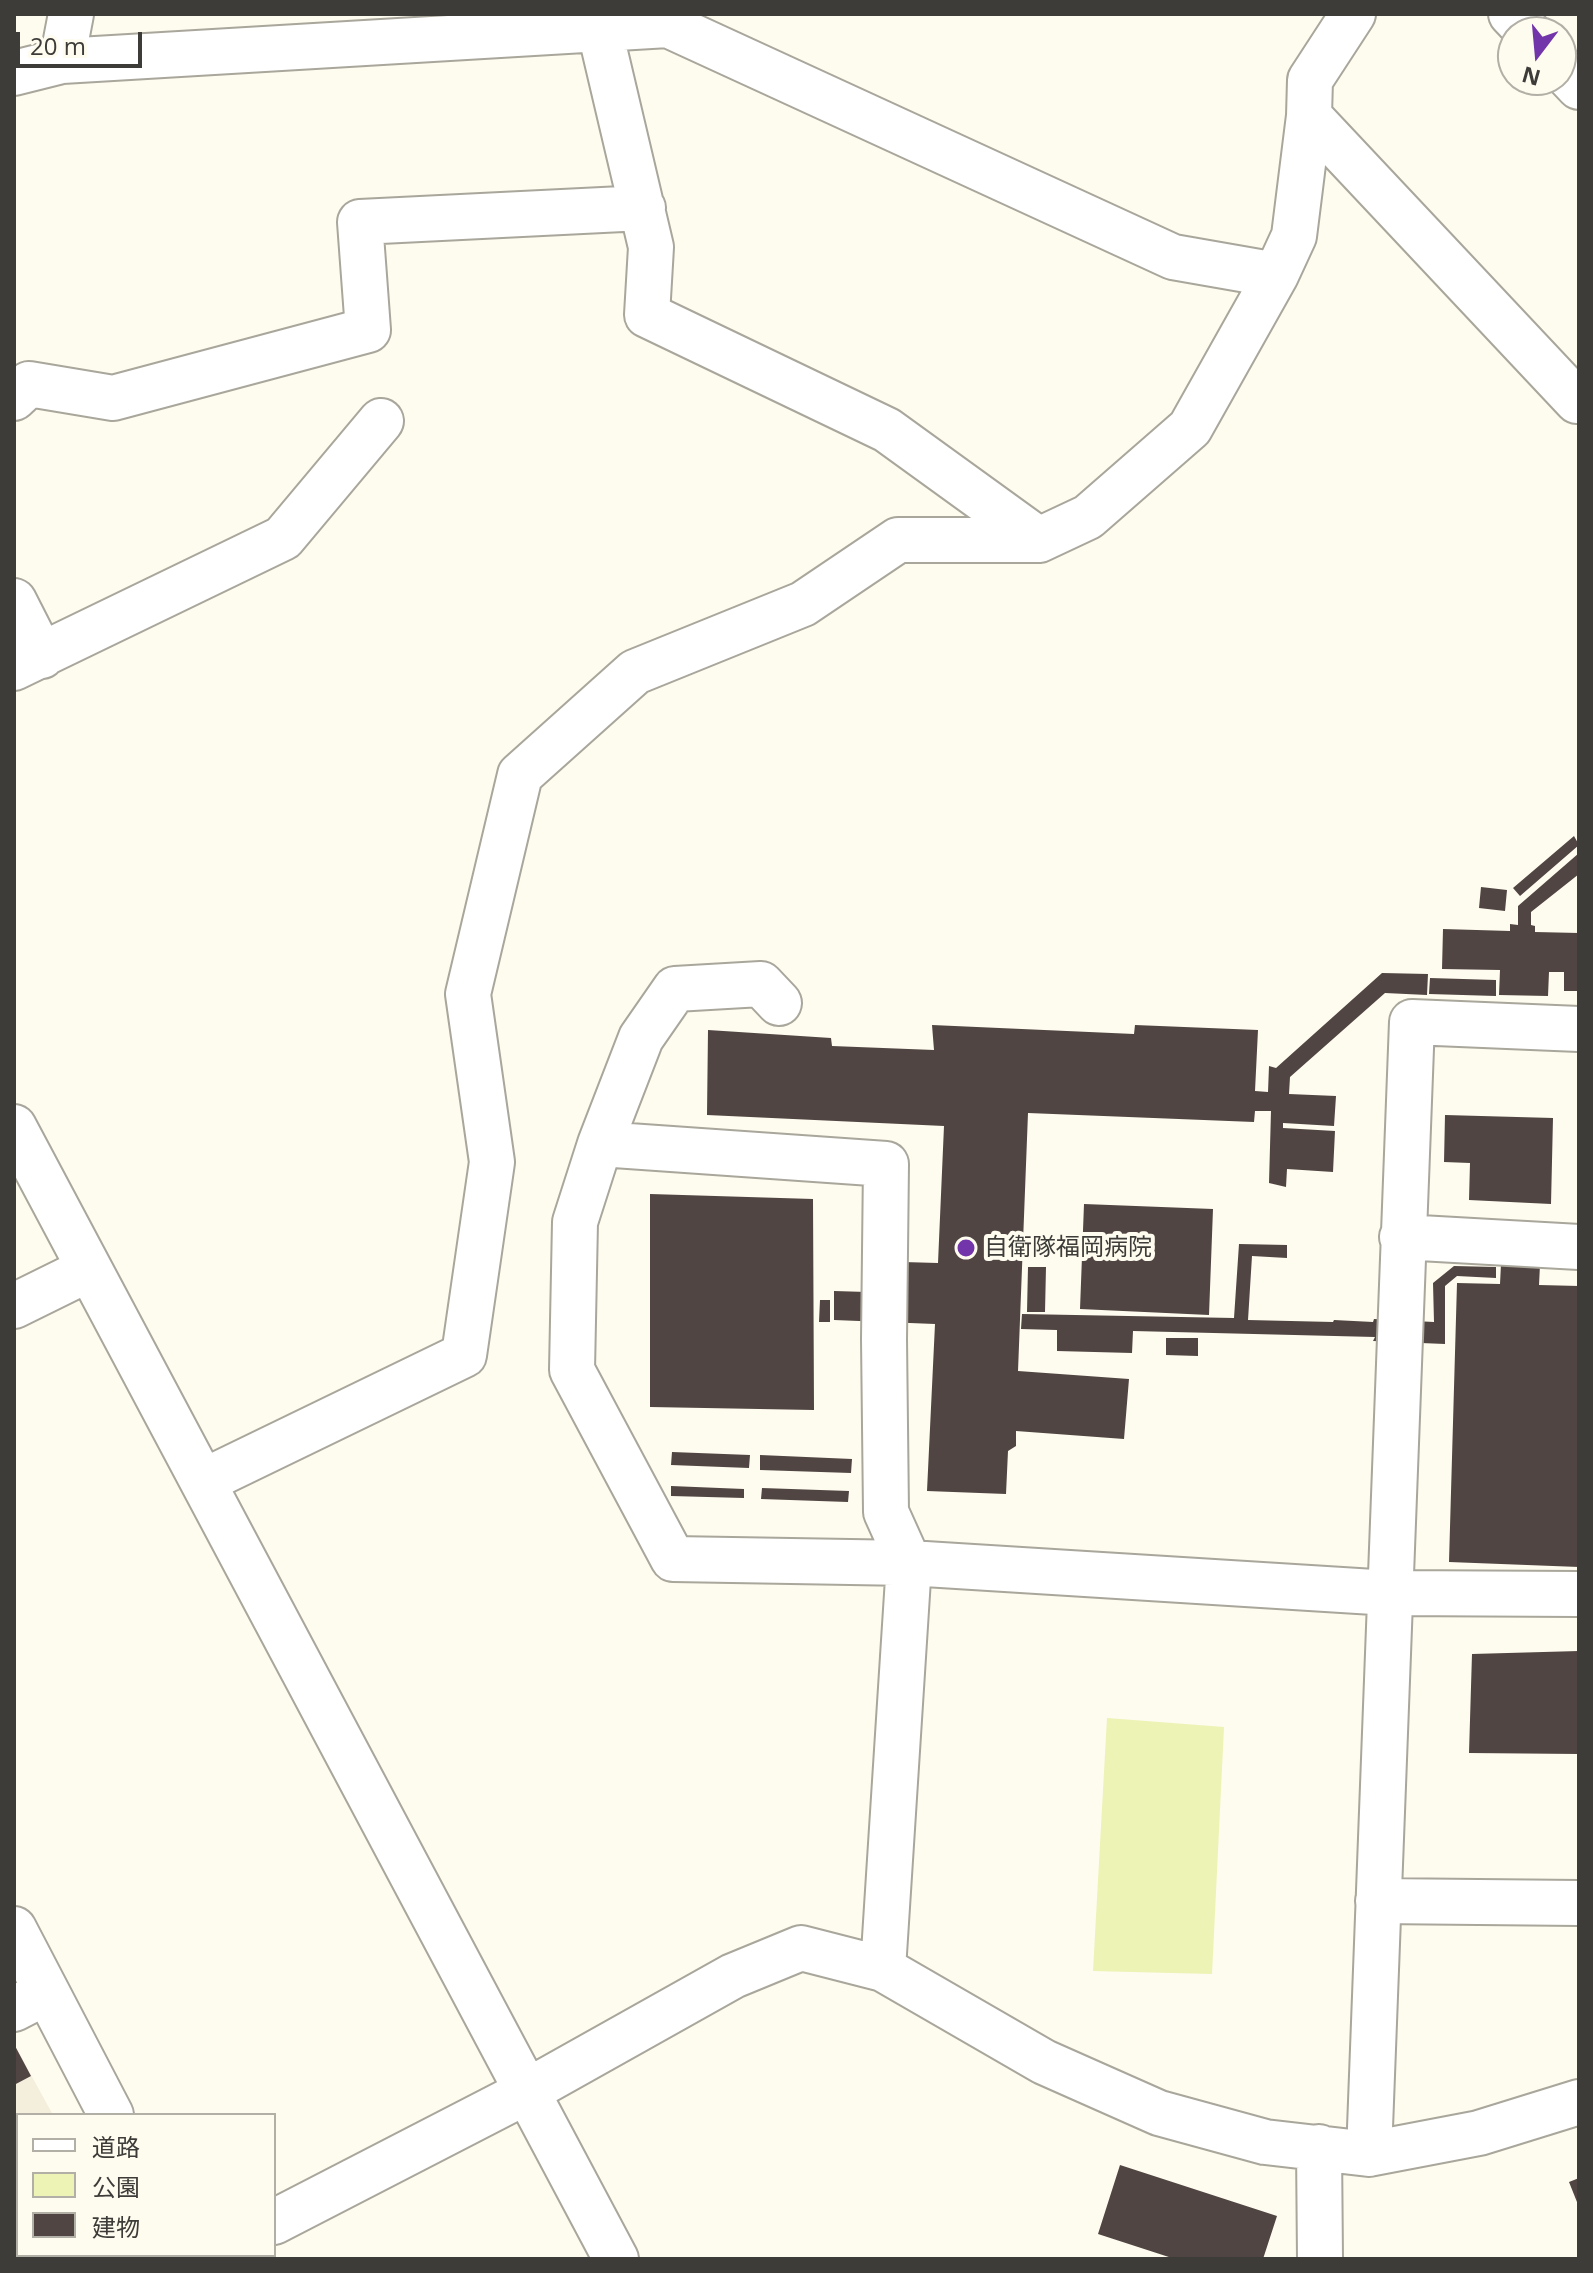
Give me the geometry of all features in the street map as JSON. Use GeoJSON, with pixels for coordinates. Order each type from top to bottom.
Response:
{"type":"FeatureCollection","features":[{"type":"Feature","properties":{"kind":"street"},"geometry":{"type":"LineString","coordinates":[[62,61],[71,14]]}},
{"type":"Feature","properties":{"kind":"street"},"geometry":{"type":"LineString","coordinates":[[204,1481],[464,1355],[492,1162],[468,994],[520,775],[635,672],[803,604],[898,540],[1039,540],[1088,517],[1190,428],[1276,275],[1294,236],[1309,116],[1310,80],[1353,14]]}},
{"type":"Feature","properties":{"kind":"street"},"geometry":{"type":"LineString","coordinates":[[598,21],[651,247],[647,315],[887,430],[1039,540]]}},
{"type":"Feature","properties":{"kind":"street"},"geometry":{"type":"LineString","coordinates":[[14,73],[62,61],[598,21],[668,25],[1173,257],[1276,275]]}},
{"type":"Feature","properties":{"kind":"street"},"geometry":{"type":"LineString","coordinates":[[1309,116],[1577,401]]}},
{"type":"Feature","properties":{"kind":"street"},"geometry":{"type":"LineString","coordinates":[[14,398],[29,384],[113,398],[368,330],[360,222],[643,208]]}},
{"type":"Feature","properties":{"kind":"street"},"geometry":{"type":"LineString","coordinates":[[14,601],[28,662],[283,538],[381,421]]}},
{"type":"Feature","properties":{"kind":"street"},"geometry":{"type":"LineString","coordinates":[[779,1003],[761,984],[675,989],[641,1038],[600,1144],[575,1222],[572,1370],[673,1559],[909,1563],[1390,1593],[1579,1594]]}},
{"type":"Feature","properties":{"kind":"street"},"geometry":{"type":"LineString","coordinates":[[1369,2154],[1412,1022],[1579,1029]]}},
{"type":"Feature","properties":{"kind":"street"},"geometry":{"type":"LineString","coordinates":[[14,1127],[616,2259]]}},
{"type":"Feature","properties":{"kind":"street"},"geometry":{"type":"LineString","coordinates":[[600,1144],[886,1164],[886,1512],[909,1563],[883,1969]]}},
{"type":"Feature","properties":{"kind":"street"},"geometry":{"type":"LineString","coordinates":[[1402,1237],[1579,1247]]}},
{"type":"Feature","properties":{"kind":"street"},"geometry":{"type":"LineString","coordinates":[[14,1306],[89,1269]]}},
{"type":"Feature","properties":{"kind":"street"},"geometry":{"type":"LineString","coordinates":[[1378,1901],[1579,1903]]}},
{"type":"Feature","properties":{"kind":"street"},"geometry":{"type":"LineString","coordinates":[[14,1929],[30,2001],[110,2113]]}},
{"type":"Feature","properties":{"kind":"street"},"geometry":{"type":"LineString","coordinates":[[276,2221],[526,2092],[733,1976],[801,1948],[883,1969],[1044,2062],[1159,2113],[1265,2142],[1369,2154],[1479,2133],[1579,2102]]}},
{"type":"Feature","properties":{"kind":"street"},"geometry":{"type":"LineString","coordinates":[[1319,2147],[1320,2259]]}},
{"type":"Feature","properties":{"kind":"shaded area"},"geometry":{"type":"Polygon","coordinates":[[[14,2044],[52,2113],[16,2113],[14,2161],[14,2044]]]}},
{"type":"Feature","properties":{"kind":"green space"},"geometry":{"type":"Polygon","coordinates":[[[1107,1718],[1224,1727],[1212,1974],[1093,1971],[1107,1718]]]}},
{"type":"Feature","properties":{"kind":"building"},"geometry":{"type":"Polygon","coordinates":[[[1574,836],[1579,845],[1520,896],[1513,888],[1574,836]]]}},
{"type":"Feature","properties":{"kind":"building"},"geometry":{"type":"Polygon","coordinates":[[[1579,853],[1579,874],[1531,912],[1531,925],[1535,926],[1535,932],[1579,933],[1579,991],[1564,991],[1564,972],[1549,972],[1548,996],[1499,995],[1500,970],[1442,969],[1443,929],[1510,931],[1510,924],[1518,925],[1518,906],[1579,853]]]}},
{"type":"Feature","properties":{"kind":"building"},"geometry":{"type":"Polygon","coordinates":[[[1481,887],[1507,890],[1505,911],[1479,908],[1481,887]]]}},
{"type":"Feature","properties":{"kind":"building"},"geometry":{"type":"Polygon","coordinates":[[[1382,973],[1428,974],[1427,995],[1385,993],[1290,1077],[1289,1094],[1336,1096],[1334,1126],[1283,1123],[1283,1128],[1335,1131],[1333,1172],[1287,1169],[1286,1187],[1269,1183],[1271,1111],[1255,1111],[1254,1122],[1028,1113],[1018,1371],[1129,1379],[1124,1439],[1016,1431],[1016,1446],[1008,1451],[1006,1494],[927,1491],[935,1324],[834,1320],[834,1291],[867,1292],[868,1261],[938,1263],[944,1126],[707,1115],[708,1030],[831,1038],[832,1046],[934,1050],[932,1025],[1134,1034],[1135,1025],[1258,1030],[1255,1091],[1268,1092],[1269,1066],[1276,1068],[1382,973]]]}},
{"type":"Feature","properties":{"kind":"building"},"geometry":{"type":"Polygon","coordinates":[[[1430,978],[1496,980],[1496,996],[1429,994],[1430,978]]]}},
{"type":"Feature","properties":{"kind":"building"},"geometry":{"type":"Polygon","coordinates":[[[1445,1115],[1553,1118],[1551,1204],[1469,1200],[1470,1163],[1444,1162],[1445,1115]]]}},
{"type":"Feature","properties":{"kind":"building"},"geometry":{"type":"Polygon","coordinates":[[[650,1194],[813,1199],[814,1410],[650,1407],[650,1194]]]}},
{"type":"Feature","properties":{"kind":"building"},"geometry":{"type":"Polygon","coordinates":[[[1084,1204],[1213,1209],[1209,1315],[1080,1309],[1084,1204]]]}},
{"type":"Feature","properties":{"kind":"building"},"geometry":{"type":"Polygon","coordinates":[[[1239,1244],[1287,1245],[1287,1258],[1252,1256],[1248,1320],[1434,1322],[1433,1283],[1454,1266],[1496,1267],[1496,1278],[1457,1276],[1445,1286],[1445,1344],[1373,1341],[1375,1337],[1133,1331],[1132,1353],[1057,1351],[1057,1330],[1021,1329],[1022,1314],[1234,1318],[1239,1244]]]}},
{"type":"Feature","properties":{"kind":"building"},"geometry":{"type":"Polygon","coordinates":[[[1501,1264],[1540,1265],[1539,1285],[1579,1286],[1579,1567],[1449,1562],[1457,1283],[1500,1284],[1501,1264]]]}},
{"type":"Feature","properties":{"kind":"building"},"geometry":{"type":"Polygon","coordinates":[[[1028,1267],[1046,1267],[1045,1312],[1027,1312],[1028,1267]]]}},
{"type":"Feature","properties":{"kind":"building"},"geometry":{"type":"Polygon","coordinates":[[[820,1300],[830,1300],[830,1322],[819,1322],[820,1300]]]}},
{"type":"Feature","properties":{"kind":"building"},"geometry":{"type":"Polygon","coordinates":[[[1166,1338],[1198,1338],[1198,1356],[1166,1355],[1166,1338]]]}},
{"type":"Feature","properties":{"kind":"building"},"geometry":{"type":"Polygon","coordinates":[[[672,1452],[750,1455],[749,1468],[671,1465],[672,1452]]]}},
{"type":"Feature","properties":{"kind":"building"},"geometry":{"type":"Polygon","coordinates":[[[760,1455],[852,1459],[851,1473],[760,1470],[760,1455]]]}},
{"type":"Feature","properties":{"kind":"building"},"geometry":{"type":"Polygon","coordinates":[[[671,1486],[744,1489],[744,1498],[671,1496],[671,1486]]]}},
{"type":"Feature","properties":{"kind":"building"},"geometry":{"type":"Polygon","coordinates":[[[762,1488],[849,1491],[848,1502],[761,1499],[762,1488]]]}},
{"type":"Feature","properties":{"kind":"building"},"geometry":{"type":"Polygon","coordinates":[[[1579,1651],[1579,1754],[1469,1753],[1472,1654],[1579,1651]]]}},
{"type":"Feature","properties":{"kind":"building"},"geometry":{"type":"Polygon","coordinates":[[[14,2044],[31,2076],[14,2085],[14,2044]]]}},
{"type":"Feature","properties":{"kind":"building"},"geometry":{"type":"Polygon","coordinates":[[[1120,2165],[1277,2216],[1263,2259],[1175,2259],[1098,2234],[1120,2165]]]}},
{"type":"Feature","properties":{"kind":"building"},"geometry":{"type":"Polygon","coordinates":[[[1579,2178],[1579,2207],[1569,2182],[1579,2178]]]}},
{"type":"Feature","properties":{"kind":"place","name":"自衛隊福岡病院"},"geometry":{"type":"Point","coordinates":[966,1248]}}]}
